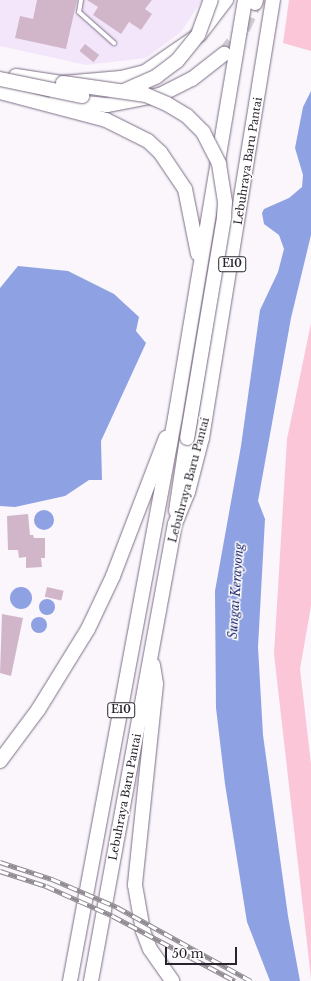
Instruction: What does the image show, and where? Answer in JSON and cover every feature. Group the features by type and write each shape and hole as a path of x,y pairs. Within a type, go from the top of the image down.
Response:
{"highway":[{"path":"0,79 85,96 109,96 136,87 168,68 186,51 204,22 211,0"},
{"path":"63,83 121,78 145,72 183,49 200,34 226,0"},
{"name":"Lebuhraya Baru Pantai","path":"91,981 176,524 188,492 202,438 273,0"},
{"name":"E10","path":"70,981 175,418 200,266 252,1"},
{"path":"40,101 107,105 140,101 180,86 224,54"},
{"path":"0,74 146,95 167,104 187,116 203,132 219,164 225,202 224,218 176,497 176,524"},
{"path":"0,92 40,101 122,126 160,152 178,176 190,202 200,266"},
{"path":"0,761 38,710 88,629 113,576 158,455 175,418"},
{"path":"152,652 156,684 139,827 135,886 143,931 154,955 172,981"}],"lane":[{"path":"80,0 78,12 114,43"}],"shaded area":[{"path":"0,0 202,0 181,32 146,58 86,65 0,46"},
{"path":"289,0 311,0 311,51 283,43"},
{"path":"311,323 311,606 300,669 311,764 311,978 274,654 287,439"}],"water":[{"name":"Sungai Kerayong","path":"311,91 311,235 291,318 258,501 265,519 258,647 263,735 288,916 300,981 270,981 247,922 225,784 216,708 215,591 241,446 260,310 278,272 284,249 279,235 264,224 262,213 264,209 289,198 302,187 303,175 295,148 303,107"},
{"path":"18,266 68,271 114,294 139,317 136,331 146,343 101,441 102,480 89,480 65,496 15,507 0,506 0,288"},
{"path":"40,510 48,510 54,516 54,524 48,530 40,530 34,524 34,516"},
{"path":"17,587 25,587 32,594 32,602 25,609 17,609 10,602 10,594"},
{"path":"47,599 54,604 55,607 50,614 47,615 40,610 39,607 44,600"},
{"path":"39,617 46,622 47,625 42,632 39,633 32,628 31,625 36,618"}],"building":[{"path":"37,0 77,0 66,49 15,38 20,16 33,19"},
{"path":"87,0 152,0 145,9 152,14 141,30 129,22 121,34 93,15 98,7"},
{"path":"85,44 99,55 94,62 79,51"},
{"path":"28,514 30,535 33,535 34,538 45,538 45,558 41,558 42,567 26,568 26,557 19,558 18,550 8,550 7,516"},
{"path":"47,587 64,591 61,601 45,597"},
{"path":"2,614 23,618 11,676 0,673"}],"tunnel":[{"path":"224,54 243,29 255,3"}],"railway":[{"path":"0,862 52,879 117,907 251,981"},
{"path":"0,871 46,886 113,916 235,981"}]}
